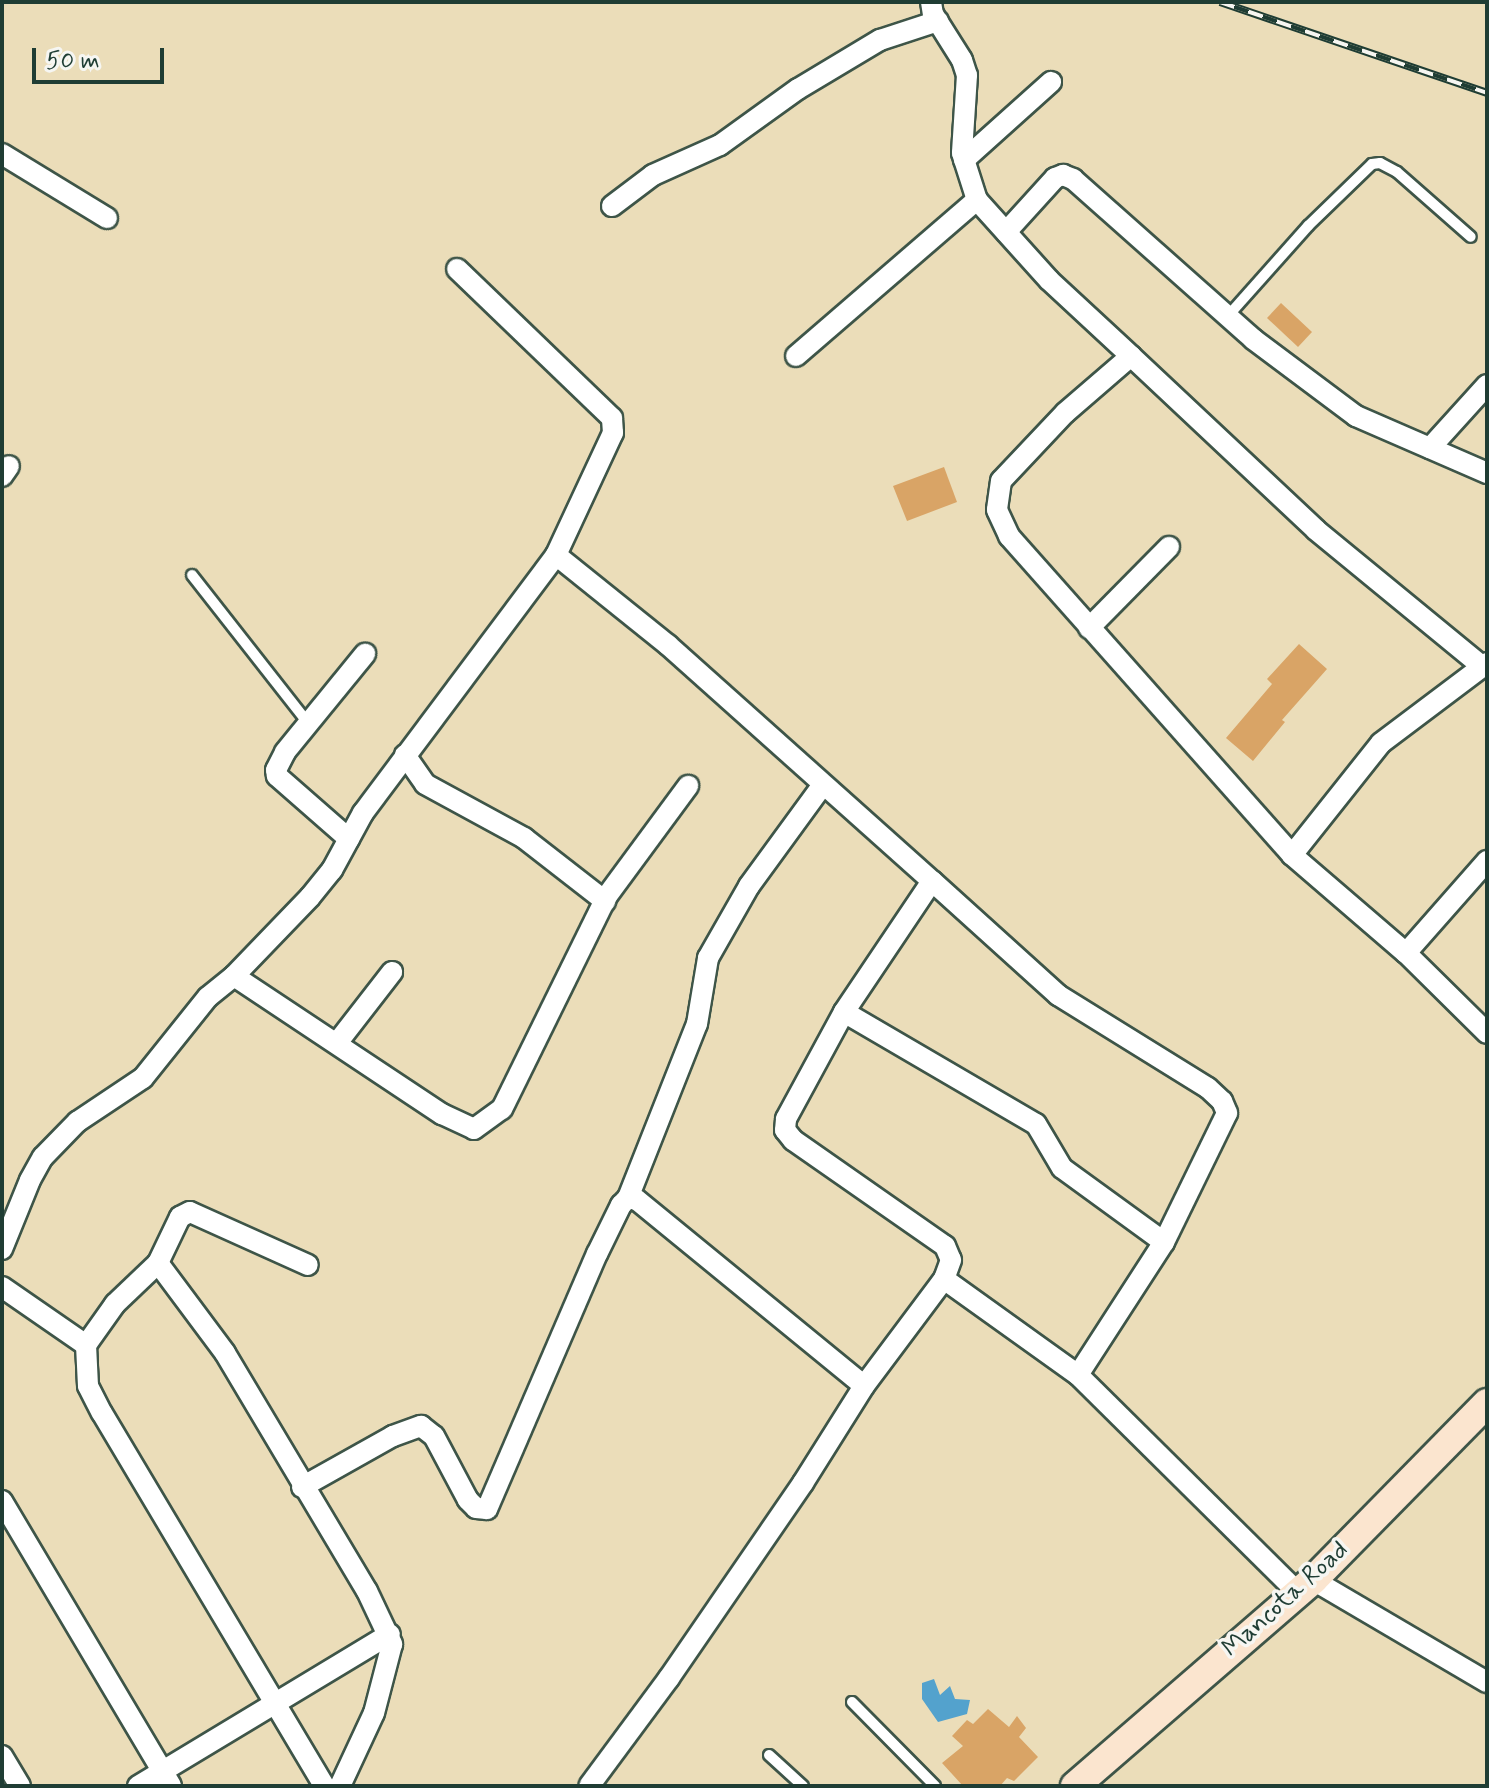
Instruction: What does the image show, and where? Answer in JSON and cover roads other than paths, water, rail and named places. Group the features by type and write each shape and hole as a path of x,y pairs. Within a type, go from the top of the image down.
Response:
{"main road":[{"name":"Mancota Road","path":"1075,1786 1306,1586 1487,1403"}],"street":[{"path":"612,206 653,175 720,145 798,89 935,11 967,75 961,124 964,160 977,200 1049,280 1316,530 1485,665 1381,743 1292,855"},
{"path":"964,160 1051,82"},
{"path":"2,154 107,218"},
{"path":"1006,232 1055,178 1063,175 1073,179 1227,317 1356,416 1487,473"},
{"path":"796,356 977,200"},
{"path":"2,1249 30,1180 51,1148 77,1122 143,1078 208,997 234,976 332,870 405,755 556,555 613,433 612,418 457,269"},
{"path":"1131,356 1018,460 1001,481 996,495 997,510 1009,536 1292,855 1406,953 1487,1033"},
{"path":"1430,448 1487,385"},
{"path":"1089,628 1169,547"},
{"path":"556,555 668,645 1058,995 1208,1088 1222,1101 1227,1113 1224,1125 1164,1242 1078,1375"},
{"path":"349,839 277,776 279,760 365,654"},
{"path":"405,755 425,784 524,838 605,901"},
{"path":"234,976 442,1114 474,1129 488,1122 502,1109 605,901 688,786"},
{"path":"302,1487 393,1436 421,1426 434,1436 468,1500 476,1508 487,1509 597,1254 621,1205 628,1198 697,1024 708,958 749,886 822,786"},
{"path":"1406,953 1487,861"},
{"path":"589,1786 749,1561 864,1386 944,1279 951,1260 945,1246 793,1140 785,1130 786,1119 844,1012 932,881"},
{"path":"337,1043 392,972"},
{"path":"844,1012 1024,1115 1044,1132 1062,1168 1164,1242"},
{"path":"628,1198 637,1200 864,1386"},
{"path":"308,1265 190,1212 180,1217 158,1263 123,1295 86,1345 88,1386 102,1413 324,1786"},
{"path":"158,1263 225,1353 390,1634 390,1660 374,1713 340,1786"},
{"path":"944,1279 1078,1375 1306,1586 1487,1682"},
{"path":"2,1287 86,1345"},
{"path":"2,1501 167,1779"},
{"path":"138,1786 167,1779 273,1704 390,1634"},
{"path":"2,1756 20,1786"}],"lane":[{"path":"1227,317 1308,226 1372,164 1380,163 1397,172 1471,237"},
{"path":"192,575 308,723"},
{"path":"852,1702 935,1786"},
{"path":"769,1755 803,1786"}],"water":[{"path":"934,1679 940,1695 950,1686 955,1699 970,1700 967,1714 938,1722 922,1699 922,1683"}],"railway":[{"path":"1220,2 1487,93"}]}
